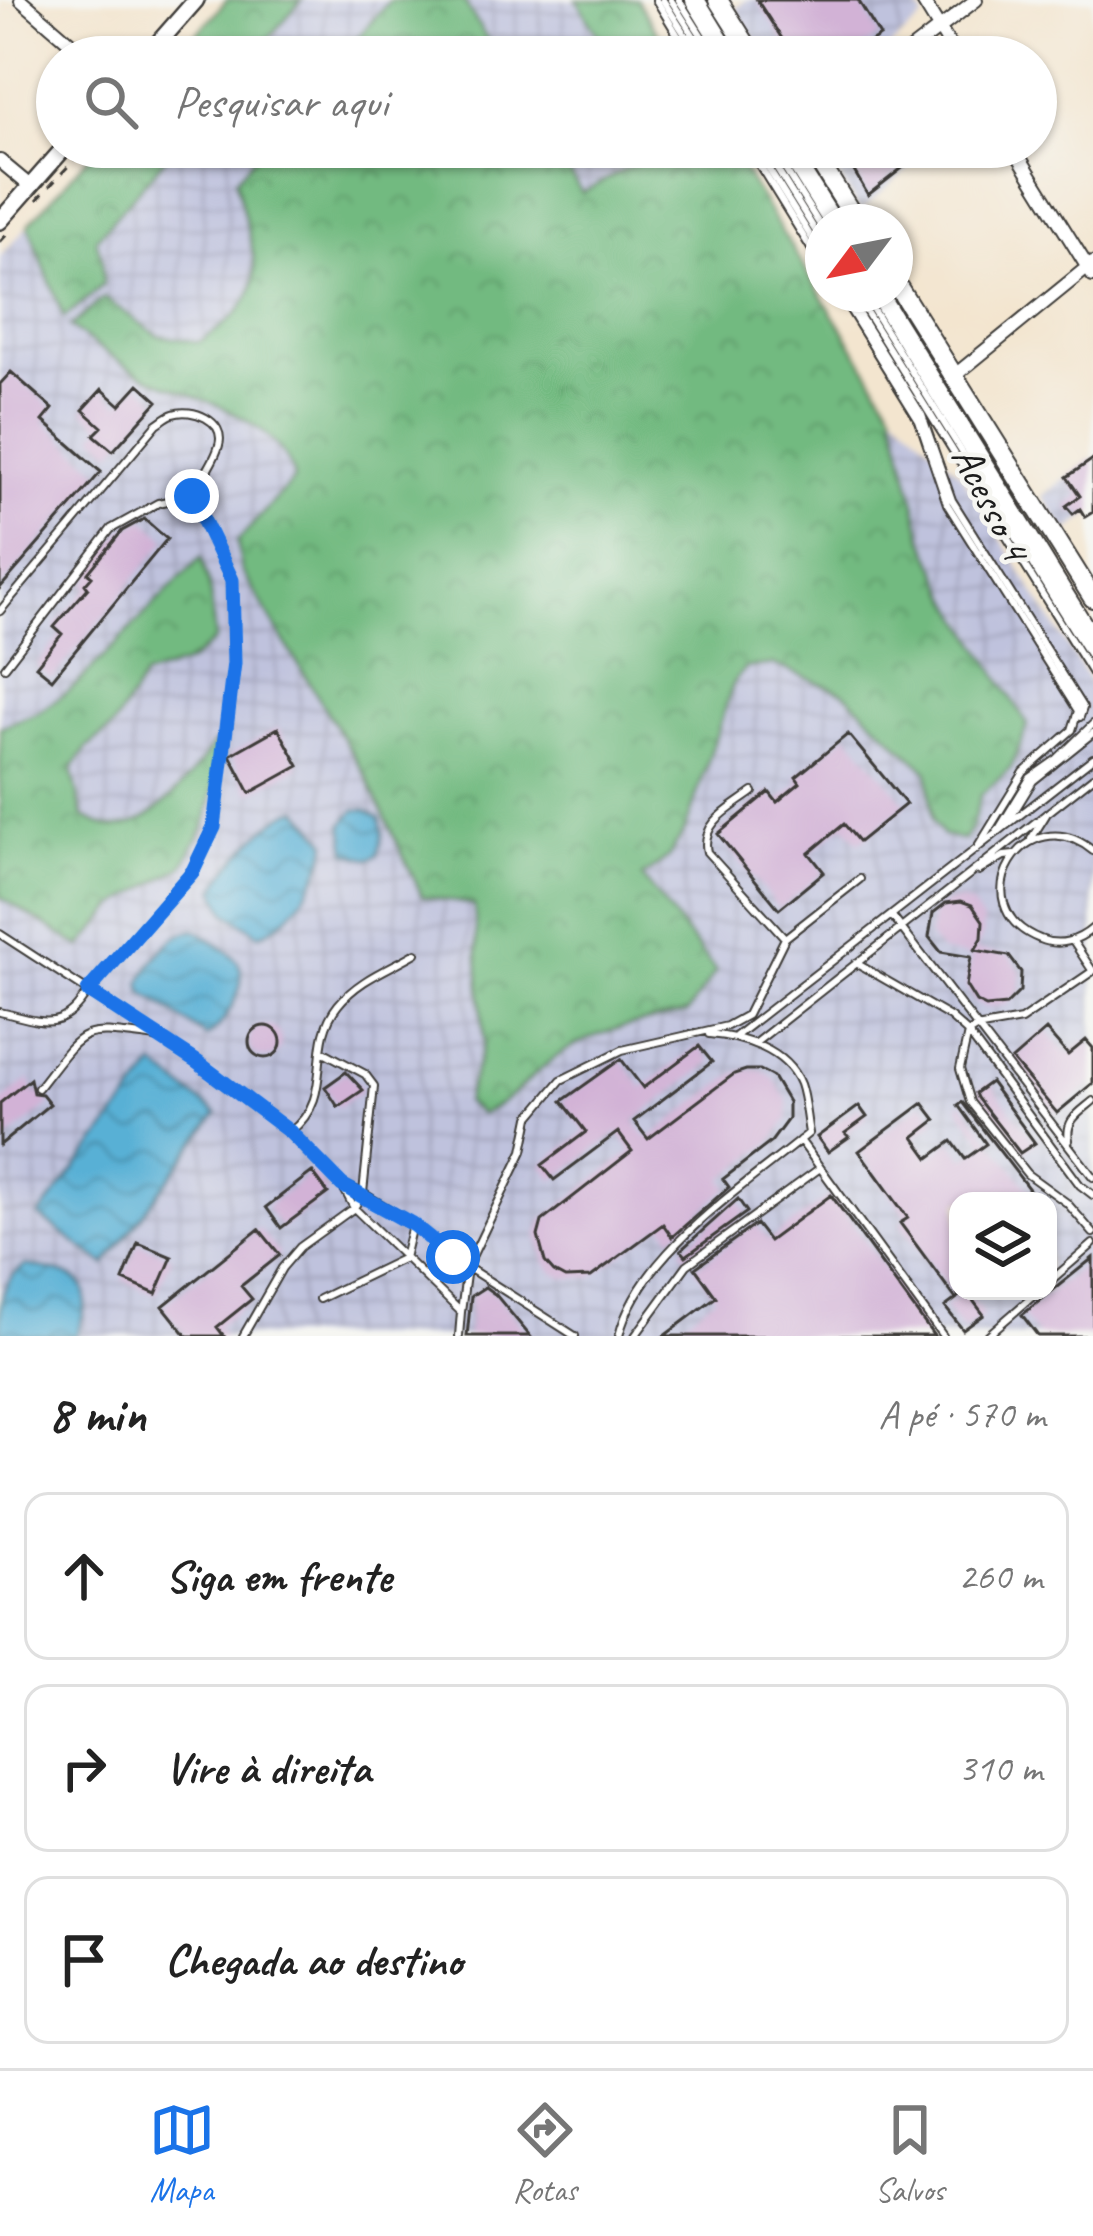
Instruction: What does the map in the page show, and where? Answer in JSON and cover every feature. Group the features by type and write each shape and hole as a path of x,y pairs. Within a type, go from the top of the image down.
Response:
{"main road":[{"path":"695,0 717,36"},
{"path":"718,0 741,36"},
{"path":"799,168 822,204"},
{"path":"823,168 846,204"},
{"path":"913,311 1093,598"},
{"path":"889,312 1093,641"},
{"path":"1037,549 1055,538"}],"street":[{"path":"21,0 63,36"},
{"path":"164,36 196,0"},
{"path":"922,0 944,36"},
{"path":"929,36 976,0"},
{"path":"0,161 29,186"},
{"path":"7,223 46,168"},
{"path":"954,376 1091,269 1026,168"}],"lane":[{"path":"667,0 690,36"},
{"path":"667,0 690,36"},
{"path":"770,168 805,234"},
{"path":"771,168 805,225"},
{"path":"773,168 805,216"},
{"path":"775,168 805,207"},
{"name":"Acesso 4","path":"861,312 919,421 947,504 1078,711 1072,730 1024,772 976,850"},
{"path":"862,312 1093,675"},
{"path":"862,312 922,415 952,500 1083,708 1075,730 1026,774 985,843"},
{"path":"863,312 1093,661"},
{"path":"0,611 157,424 190,412 211,420 220,434 219,446 192,496 146,508 111,529 5,667"},
{"path":"0,1012 46,1022 66,1020 193,871 214,827 234,663 232,580 192,496"},
{"path":"995,835 1030,778 1093,724"},
{"path":"1005,827 1033,782 1093,733"},
{"path":"736,1036 1093,758"},
{"path":"754,1044 1093,777"},
{"path":"753,793 710,825 704,840 707,852 785,938"},
{"path":"1046,814 1029,842 1015,854 1003,880 1010,917 1022,931 1046,943 1072,940 1093,928"},
{"path":"1029,842 1065,836 1093,851"},
{"path":"965,878 1015,854"},
{"path":"459,1336 467,1267 523,1151 530,1117 561,1080 622,1050 727,1026 747,1015 785,938 860,879"},
{"path":"892,916 1093,1177"},
{"path":"0,934 161,1039 290,1132 342,1185 354,1208 461,1312"},
{"path":"1072,940 1092,970 1022,1020 976,1028 968,1034 960,1069 970,1102 1027,1174 1066,1203 1093,1233"},
{"path":"290,1132 311,1113 320,1078 322,1032 348,994 360,982 416,953"},
{"path":"856,963 950,1017 968,1034 1080,1185 1093,1195"},
{"path":"38,1088 78,1036 101,1031 161,1039"},
{"path":"619,1336 625,1310 671,1248 809,1133 800,1082 782,1058 736,1036 699,1033"},
{"path":"242,1336 300,1246 354,1208 363,1193 374,1086 365,1074 321,1051"},
{"path":"1069,1143 1066,1129 1071,1120 1093,1101"},
{"path":"800,1140 944,1336"},
{"path":"635,1336 687,1265 820,1168"},
{"path":"342,1185 412,1224 467,1267 575,1336"},
{"path":"404,1258 412,1224"},
{"path":"1057,1275 1093,1244"},
{"path":"319,1299 404,1258"},
{"path":"987,1336 1029,1300"}],"path":[{"path":"28,210 67,168"},
{"path":"0,242 7,223"}],"shaded area":[{"path":"227,0 637,0 659,36 195,36"},
{"path":"747,0 913,0 924,18 903,36 753,36 735,8"},
{"path":"78,168 742,168 805,269 805,312 832,312 893,410 960,473 1093,687 1093,1336 0,1336 0,257"},
{"path":"834,168 910,168 868,204 856,204"},
{"path":"1093,457 1093,512 1066,532 1043,496"}],"green space":[{"path":"227,0 302,0 270,36 195,36"},
{"path":"390,0 463,0 485,36 359,36"},
{"path":"577,0 637,0 659,36 599,36"},
{"path":"78,168 157,168 96,239 103,285 64,318 28,225"},
{"path":"245,168 566,168 582,193 628,168 742,168 805,269 805,312 832,312 893,410 923,537 952,601 1028,725 1011,768 981,795 964,840 943,836 933,821 928,772 845,693 773,664 746,668 734,681 686,828 668,858 642,877 716,971 687,1013 623,1027 576,1045 503,1102 480,1114 465,1102 484,1043 474,905 422,896 367,778 242,571 237,542 294,479 286,458 255,426 138,372 70,327 104,298 157,335 199,342 243,306 252,289 253,252 236,179"},
{"path":"201,557 215,640 188,663 144,677 113,727 87,748 72,769 83,817 108,827 126,826 170,798 214,743 221,753 206,823 183,866 116,906 81,947 0,897 0,727 39,712 75,686"}],"water":[{"path":"299,809 327,841 325,853 313,882 293,910 259,934 226,912 215,889 264,830"},
{"path":"365,809 380,818 383,835 378,855 370,859 347,852 343,824 355,810"},
{"path":"195,929 236,959 242,978 229,1010 207,1037 143,992 141,982 170,942"},
{"path":"155,1066 217,1114 105,1265 39,1216"},
{"path":"27,1265 80,1283 85,1302 76,1336 0,1336 3,1293 11,1277"}],"building":[{"path":"757,0 858,0 880,36 780,36"},
{"path":"852,168 902,168 868,195"},
{"path":"11,372 53,409 43,421 101,472 0,588 0,384"},
{"path":"139,384 158,401 113,451 94,435 102,427 83,410 102,389 120,405"},
{"path":"1093,459 1093,512 1085,517 1080,509 1073,514 1066,506 1080,496 1067,477"},
{"path":"144,519 167,539 52,679 36,666 62,634 54,627 88,588 85,584 92,576 88,573 122,531"},
{"path":"278,728 299,766 250,793 230,755"},
{"path":"848,734 906,804 859,842 844,824 809,853 824,872 779,909 718,834 769,792 777,802 800,783 796,777"},
{"path":"946,903 972,905 983,921 975,950 1009,956 1021,972 1020,991 1006,1005 986,1007 976,1002 966,986 971,957 941,952 929,937 933,913"},
{"path":"265,1026 276,1031 281,1042 276,1053 265,1058 254,1053 249,1042 254,1031"},
{"path":"1046,1030 1068,1055 1086,1040 1093,1048 1093,1083 1057,1113 1012,1060"},
{"path":"699,1046 712,1062 634,1121 648,1139 734,1074 746,1070 773,1077 788,1102 788,1119 771,1142 723,1179 729,1187 672,1237 663,1224 591,1277 565,1278 554,1272 545,1262 538,1236 542,1221 632,1151 618,1132 554,1180 542,1165 586,1132 562,1101 621,1059 643,1088"},
{"path":"346,1072 363,1090 338,1107 325,1087"},
{"path":"30,1079 33,1093 42,1094 50,1104 0,1145 0,1103"},
{"path":"990,1082 1035,1143 1020,1153 977,1098 975,1093"},
{"path":"962,1102 1031,1192 949,1192 949,1290 900,1223 908,1218 859,1151 923,1103 936,1120 914,1137 929,1158 952,1141 965,1159 986,1144 958,1105"},
{"path":"859,1106 867,1117 828,1152 817,1137"},
{"path":"312,1172 328,1193 281,1228 266,1207"},
{"path":"831,1195 934,1336 664,1336 716,1297 695,1268 756,1224 769,1241"},
{"path":"738,1199 747,1212 686,1256 681,1250"},
{"path":"259,1229 280,1255 241,1286 252,1299 217,1327 224,1336 187,1336 163,1306"},
{"path":"138,1243 172,1257 156,1294 123,1280"},
{"path":"1093,1258 1093,1336 1038,1336 1022,1315 1041,1300 1057,1300 1057,1287"},
{"path":"485,1287 530,1336 467,1336 471,1296"},
{"path":"955,1300 973,1300 984,1315 963,1330 945,1307"}],"route":[{"path":"192,496 232,580 234,663 214,827 193,871 88,991 197,1062 290,1132 342,1185 412,1224 453,1257"}]}
